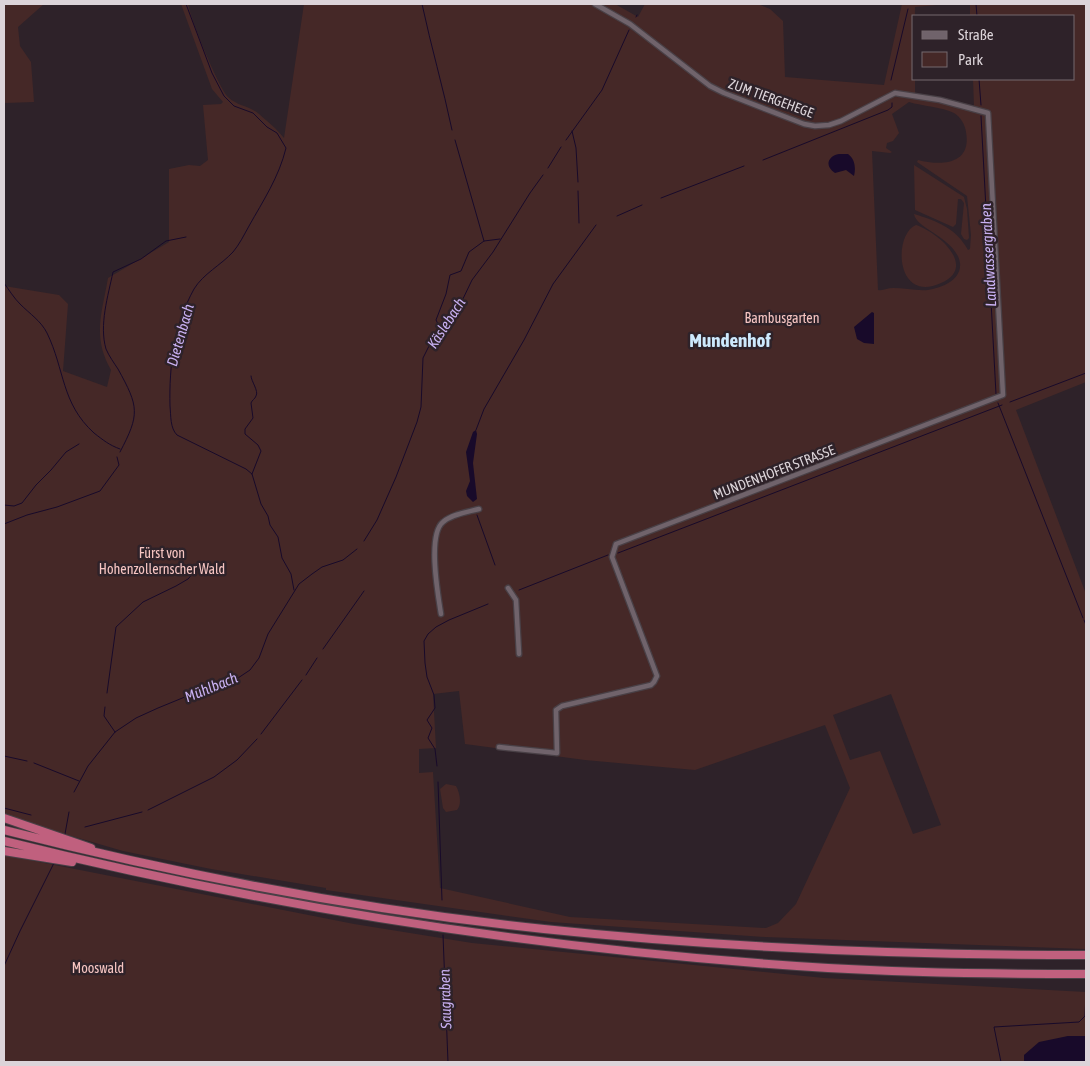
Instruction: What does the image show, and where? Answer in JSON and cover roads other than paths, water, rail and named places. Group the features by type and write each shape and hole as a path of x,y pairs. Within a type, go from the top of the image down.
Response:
{"highway":[{"path":"4,818 74,841 116,858"},
{"path":"4,830 116,858 334,900 550,930 672,941 829,951 1086,955"},
{"path":"4,841 99,864 333,910 543,941 768,964 996,974 1086,974"},
{"path":"4,851 43,858 99,864"}],"street":[{"name":"ZUM TIERGEHEGE","path":"595,4 635,28 710,86 804,124 822,125 841,121 895,93 940,100 988,113"},
{"name":"MUNDENHOFER STRASSE","path":"499,746 557,752 556,710 562,706 650,685 654,682 657,676 612,557 616,544 1003,395 988,113"},
{"path":"441,614 435,573 435,541 438,528 446,520 479,508"},
{"path":"508,588 516,600 519,654"}],"waterway":[{"name":"Dietenbach","path":"186,4 212,73 224,96 234,106 253,113 267,127 277,133 286,148 275,179 239,243 233,252 198,284 187,303 174,346 170,391 171,422 177,435 246,469 252,474 261,504 268,516 270,525 278,537 282,558 291,574 294,590"},
{"path":"422,4 452,130"},
{"name":"Landwassergraben","path":"976,4 977,15"},
{"path":"891,80 908,9"},
{"name":"Käslebach","path":"566,140 602,90 629,30"},
{"name":"Landwassergraben","path":"979,80 981,105"},
{"path":"763,160 888,110 892,107 892,103"},
{"name":"Landwassergraben","path":"981,116 996,394"},
{"path":"572,131 576,148 578,182"},
{"path":"455,140 484,241"},
{"name":"Käslebach","path":"548,168 561,147"},
{"path":"661,198 744,166"},
{"name":"Käslebach","path":"364,541 377,520 417,422 421,407 423,358 434,336 460,305 472,280 493,252 543,175"},
{"path":"578,191 579,223"},
{"path":"617,216 642,205"},
{"path":"476,430 484,409 524,340 553,284 596,225"},
{"path":"120,452 131,428 134,410 130,393 107,352 104,340 105,310 113,272 141,259 166,241 186,237"},
{"name":"Mühlbach","path":"440,328 436,320 446,294 450,275 461,271 469,252 484,241 500,239"},
{"path":"4,283 18,302 45,329 53,347 69,398 83,422 100,438 120,449"},
{"path":"1010,402 1086,373"},
{"path":"251,376 257,394 251,403 253,418 245,429 245,434 258,445 261,451 252,474"},
{"name":"Landwassergraben","path":"998,403 1083,618"},
{"path":"618,553 1002,405"},
{"path":"4,505 14,506 22,503 66,452 79,444"},
{"path":"4,524 100,491 119,465 117,457"},
{"path":"477,515 495,565"},
{"name":"Mühlbach","path":"74,792 88,766 115,732 136,718 197,692 238,678 250,670 259,658 268,634 299,584 322,567 343,560 357,549"},
{"path":"519,590 608,555"},
{"path":"107,693 116,627 143,602 188,579 196,570"},
{"path":"323,649 364,591"},
{"path":"437,766 435,749 428,738 432,728 427,720 435,708 434,695 427,677 424,641 428,634 436,627 488,604"},
{"name":"Landwassergraben","path":"1084,620 1086,625"},
{"path":"306,675 317,658"},
{"path":"261,734 302,680"},
{"path":"105,707 104,716 115,732"},
{"path":"148,810 214,777 237,760 257,739"},
{"path":"4,756 27,761"},
{"path":"34,763 79,781"},
{"name":"Saugraben","path":"438,782 442,900"},
{"path":"4,808 31,815"},
{"name":"Mühlbach","path":"65,834 69,812"},
{"path":"85,827 142,812"},
{"name":"Mühlbach","path":"4,966 54,863"},
{"name":"Saugraben","path":"443,935 448,1062"},
{"path":"1001,1062 994,1027 1079,1022 1085,1016 1086,994"}],"district":[{"name":"Mundenhof","path":"730,340"}],"park label":[{"name":"Bambusgarten","path":"782,318"},
{"name":"Fürst von Hohenzollernscher Wald","path":"162,562"},
{"name":"Mooswald","path":"98,968"}]}
